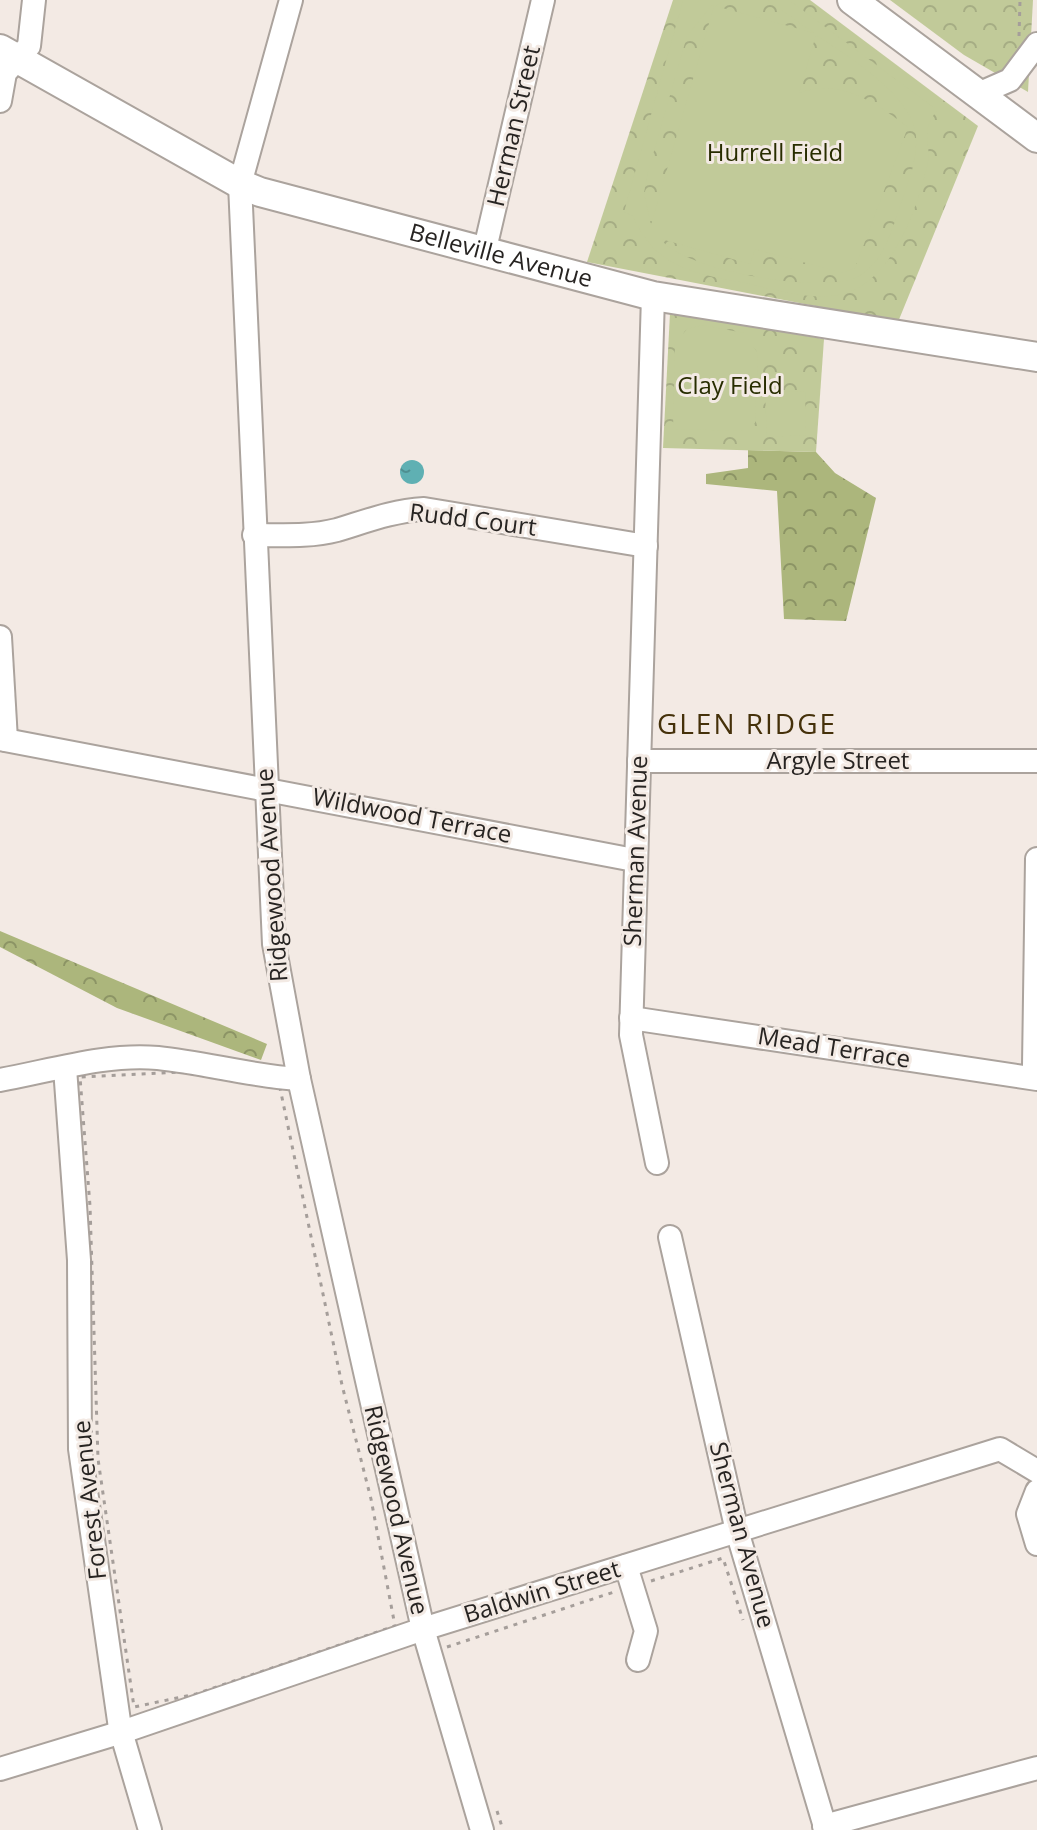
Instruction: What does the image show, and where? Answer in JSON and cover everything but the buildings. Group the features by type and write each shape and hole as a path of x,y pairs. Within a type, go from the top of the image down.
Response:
{"main road":[{"path":"852,0 1037,138"},
{"name":"Belleville Avenue","path":"9,54 240,184 484,253 653,296 1037,357"}],"street":[{"path":"0,101 9,54 29,46 34,0"},
{"name":"Ridgewood Avenue","path":"291,0 242,164 240,184 274,944 297,1071 423,1629 482,1830"},
{"name":"Herman Street","path":"484,253 543,0"},
{"path":"978,94 1010,80 1037,44"},
{"name":"Sherman Avenue","path":"653,296 631,1018 632,1045 657,1163"},
{"name":"Rudd Court","path":"254,535 303,536 335,530 394,511 424,509 646,546"},
{"path":"0,637 3,739"},
{"name":"Wildwood Terrace","path":"3,739 634,860"},
{"name":"Argyle Street","path":"639,761 1037,761"},
{"path":"1037,859 1034,1066 1037,1077"},
{"name":"Mead Terrace","path":"631,1018 1037,1077"},
{"path":"0,1080 118,1059 156,1058 267,1077 297,1071"},
{"name":"Forest Avenue","path":"65,1068 79,1276 80,1449 122,1732 150,1830"},
{"name":"Sherman Avenue","path":"670,1237 737,1531 825,1828"},
{"name":"Baldwin Street","path":"0,1769 122,1732 423,1629 629,1576 737,1531 1000,1449 1037,1471"},
{"path":"1037,1491 1028,1514 1037,1544"},
{"path":"629,1576 646,1631 638,1660"},
{"path":"825,1828 1037,1768"}],"path":[{"path":"180,1072 280,1088 342,1385 371,1499 395,1626 196,1694 134,1707 98,1459 90,1206 80,1077 180,1072"},
{"path":"446,1645 629,1576 723,1558 748,1634"}],"green space":[{"name":"Hurrell Field","path":"673,0 810,0 978,126 898,322 587,262"},
{"name":"Hurrell Field","path":"683,0 696,0 695,4 701,0 726,0 715,6 814,33 767,0 789,0 937,110 928,126 927,167 906,228 883,266 868,281 851,291 831,296 807,296 701,274 661,255 641,232 633,216 624,212","holes":["714,6 651,225 644,193 648,172 687,36","816,35 876,78 904,106 912,121 916,136 913,165 884,249 872,265 857,277 840,282 815,283 723,269 695,261 674,250 661,239 750,264 755,249 843,273 855,268 908,127 857,95 829,88 799,93"]},
{"path":"890,0 1033,0 1028,92 964,55"},
{"name":"Clay Field","path":"670,313 824,339 816,452 663,448"},
{"path":"703,325 744,333 758,353 755,423 745,431 673,429 675,343 687,329"},
{"path":"805,391 806,435 767,437 765,392"},
{"path":"748,450 816,452 835,473 876,498 846,621 784,619 777,491 706,484 706,474 748,468"},
{"path":"0,931 267,1044 261,1060 117,1008 0,947"}],"water":[{"path":"412,460 423,467 424,472 417,483 412,484 401,477 400,472 407,461"}],"district":[{"name":"GLEN RIDGE","path":"747,724"}]}
